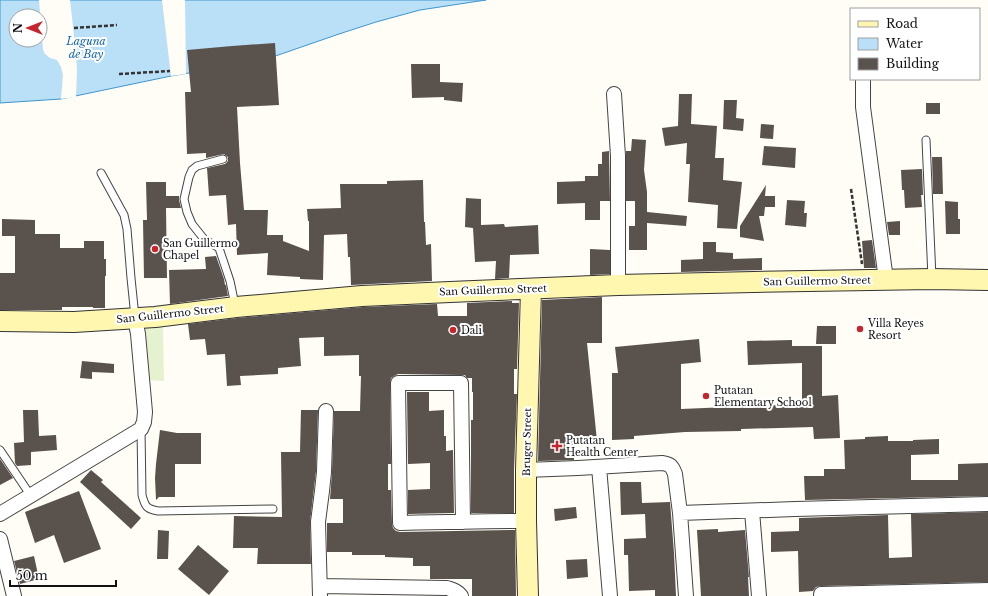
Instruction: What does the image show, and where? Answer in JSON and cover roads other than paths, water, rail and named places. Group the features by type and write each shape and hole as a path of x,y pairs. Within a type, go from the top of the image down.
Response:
{"main road":[{"name":"San Guillermo Street","path":"0,321 74,322 135,318 236,307 362,296 531,288 932,279 988,280"},
{"name":"Bruger Street","path":"528,596 526,470 531,288"}],"street":[{"path":"864,80 863,107 886,280"},
{"path":"614,94 618,156 618,285"},
{"path":"0,514 141,429 144,422 145,412 138,334 135,318"},
{"path":"463,522 461,383 398,383 400,523 463,522 526,521"},
{"path":"326,411 324,472 318,522 320,591 388,592 447,588 454,590 460,596"},
{"path":"526,470 662,463 670,465 675,474 680,513 686,596"},
{"path":"599,467 610,596"},
{"path":"680,513 988,504"},
{"path":"752,511 759,596"},
{"path":"0,538 14,596"},
{"path":"821,594 836,595 988,590"}],"lane":[{"path":"926,140 932,279"},
{"path":"223,159 197,166 192,170 184,199 192,224 204,239 219,248 230,281 236,307"},
{"path":"101,173 124,215 127,229 135,318"},
{"path":"141,429 142,495 145,504 150,510 273,509"},
{"path":"0,450 31,496"}],"water":[{"name":"Laguna de Bay","path":"0,0 486,0 420,10 376,22 261,61 171,76 61,99 0,103"}],"place":[{"name":"San Guillermo Chapel","path":"155,249"},
{"name":"Villa Reyes Resort","path":"860,329"},
{"name":"Dali","path":"453,330"},
{"name":"Putatan Elementary School","path":"706,396"},
{"name":"Putatan Health Center","path":"557,446"}]}
